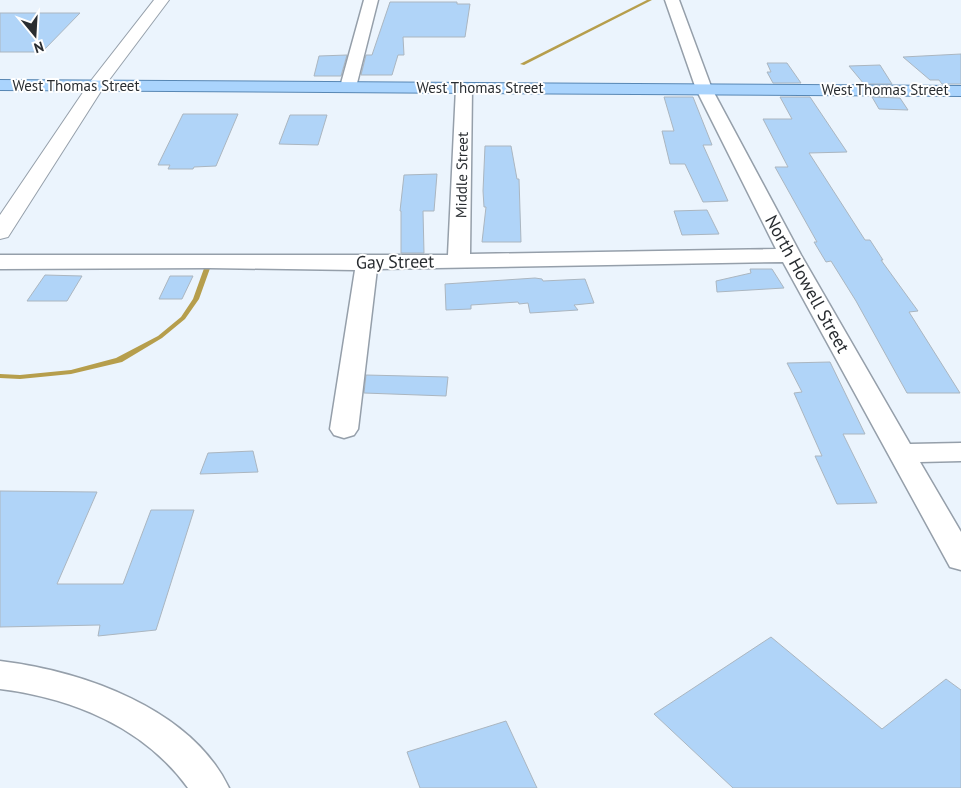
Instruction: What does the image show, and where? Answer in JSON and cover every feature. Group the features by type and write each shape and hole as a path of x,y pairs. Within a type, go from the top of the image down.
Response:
{"main road":[{"path":"0,232 96,86 162,0"},
{"name":"West Thomas Street","path":"0,85 961,91"}],"street":[{"path":"348,87 371,0"},
{"name":"North Howell Street","path":"672,0 704,89 790,255 900,453 961,558"},
{"name":"Middle Street","path":"460,261 464,88"},
{"name":"Gay Street","path":"0,262 209,261 367,263 790,255"},
{"path":"344,429 367,263"},
{"path":"900,453 961,452"},
{"path":"0,675 26,677 79,693 124,711 156,732 200,771 210,788"}],"building":[{"path":"390,2 457,2 457,4 470,4 465,37 403,37 404,55 398,55 392,75 361,75 366,55 372,55"},
{"path":"0,13 80,13 42,52 0,52"},
{"path":"961,54 961,84 942,84 939,80 930,80 903,57"},
{"path":"347,55 341,76 314,76 319,56"},
{"path":"767,63 787,63 801,83 773,83 767,72 771,72"},
{"path":"880,65 892,84 864,84 849,66"},
{"path":"664,97 693,97 712,145 703,145 728,201 703,202 685,164 670,164 662,131 674,131"},
{"path":"780,97 810,97 847,152 809,153 865,240 870,240 883,260 881,260 918,311 909,312 960,393 907,393 856,301 831,261 826,262 814,242 817,242 775,167 788,167 763,119 792,119"},
{"path":"872,97 900,98 908,110 879,109"},
{"path":"183,114 238,114 216,166 194,167 193,169 168,169 170,165 158,165"},
{"path":"290,115 327,115 318,145 279,144"},
{"path":"485,146 511,146 517,179 519,179 521,242 482,242 486,207 484,207 483,191"},
{"path":"437,174 434,211 423,211 424,253 401,253 400,211 404,175"},
{"path":"707,210 719,234 682,235 674,211"},
{"path":"750,269 772,269 784,288 717,292 716,281 751,273"},
{"path":"45,275 82,276 67,301 27,301"},
{"path":"170,276 193,276 182,299 159,299"},
{"path":"542,279 543,281 585,279 594,303 574,305 578,310 530,313 528,303 519,304 518,302 471,305 471,309 446,310 445,284"},
{"path":"830,362 865,434 843,434 877,503 837,504 815,456 822,456 794,393 802,392 787,363"},
{"path":"366,375 448,377 446,396 364,393"},
{"path":"253,451 258,472 200,474 208,453"},
{"path":"0,491 97,492 57,584 123,584 151,510 194,510 156,630 98,636 100,625 0,627"},
{"path":"771,637 882,729 946,679 961,690 961,788 733,788 654,714"},
{"path":"506,721 537,788 420,788 407,752"}],"waterway":[{"path":"522,64 650,0"},
{"path":"0,376 20,377 71,372 119,360 160,337 183,318 196,299 210,260"}]}
